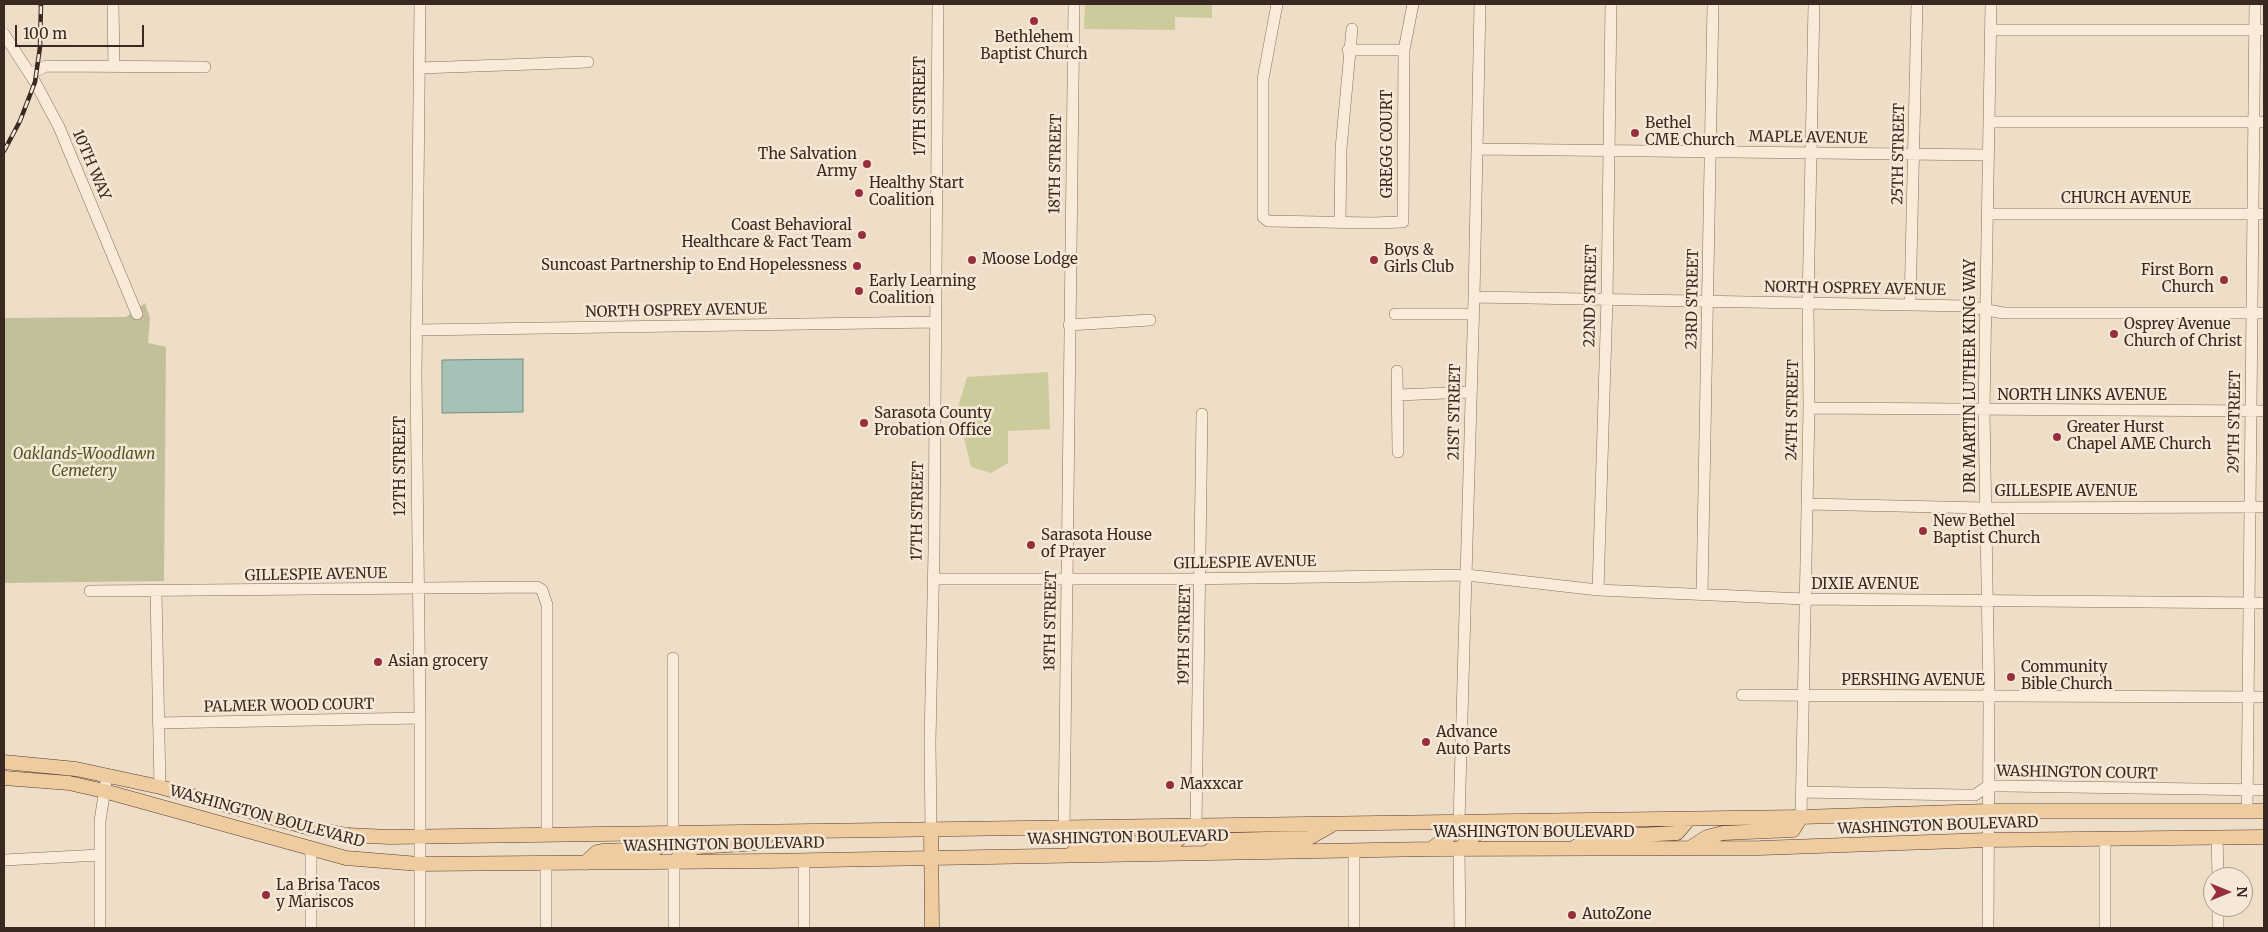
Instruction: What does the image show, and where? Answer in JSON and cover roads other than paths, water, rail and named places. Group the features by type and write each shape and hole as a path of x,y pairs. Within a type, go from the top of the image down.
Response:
{"main road":[{"name":"WASHINGTON BOULEVARD","path":"4,762 48,765 107,775 310,828 356,835 419,837 1689,819 1988,811 2264,811"},
{"name":"WASHINGTON BOULEVARD","path":"4,778 69,783 311,849 372,862 419,864 674,862 1431,849 1760,848 1987,840 2264,837"},
{"path":"1689,848 1707,837 1723,833 1793,830 1801,817"},
{"path":"1572,848 1598,837 1677,833 1689,819"},
{"path":"1431,849 1449,836 1459,822"},
{"path":"1459,849 1475,835 1500,822"},
{"path":"1205,853 1227,840 1309,838 1335,824"},
{"path":"1070,856 1079,848 1096,843 1175,842 1196,826"},
{"name":"17TH STREET","path":"931,830 932,928"},
{"path":"674,862 683,853 696,847 738,846 760,843 765,840 768,833"},
{"path":"585,863 597,852 602,851 656,849 673,834"}],"street":[{"path":"114,4 114,67"},
{"name":"12TH STREET","path":"420,4 417,330 420,928"},
{"name":"17TH STREET","path":"931,830 930,742 938,4"},
{"name":"18TH STREET","path":"1064,828 1074,4"},
{"path":"1277,4 1262,79 1261,214 1264,219 1340,223 1341,150 1348,50 1352,29"},
{"name":"GREGG COURT","path":"1340,223 1403,222 1404,50 1413,4"},
{"name":"21ST STREET","path":"1459,822 1467,575 1470,392 1474,314 1480,4"},
{"name":"22ND STREET","path":"1598,590 1606,300 1611,4"},
{"name":"23RD STREET","path":"1702,595 1713,4"},
{"name":"24TH STREET","path":"1801,817 1814,4"},
{"name":"25TH STREET","path":"1910,306 1917,4"},
{"name":"DR MARTIN LUTHER KING WAY","path":"1988,928 1989,697 1984,411 1991,4"},
{"name":"29TH STREET","path":"2247,811 2250,411 2252,313 2258,214 2259,122 2259,30 2255,4"},
{"path":"1990,30 2259,30"},
{"name":"10TH WAY","path":"5,39 30,74 59,127 137,314"},
{"path":"1348,50 1404,50"},
{"path":"420,68 588,62"},
{"path":"30,74 46,66 205,67"},
{"path":"1989,122 2259,122"},
{"name":"MAPLE AVENUE","path":"1477,149 1988,155"},
{"name":"CHURCH AVENUE","path":"1988,214 2258,214"},
{"name":"NORTH OSPREY AVENUE","path":"1474,297 1967,306 2003,313 2264,313"},
{"path":"1395,314 1474,314"},
{"path":"1069,325 1150,320"},
{"name":"NORTH OSPREY AVENUE","path":"417,330 936,322"},
{"path":"1397,371 1398,452"},
{"path":"1398,395 1470,392"},
{"name":"NORTH LINKS AVENUE","path":"1809,408 1984,411 2264,411"},
{"name":"19TH STREET","path":"1196,826 1202,414"},
{"name":"GILLESPIE AVENUE","path":"1807,504 1985,508 2264,507"},
{"name":"DIXIE AVENUE","path":"1467,575 1598,590 1805,600 2264,603"},
{"name":"GILLESPIE AVENUE","path":"933,579 1066,580 1467,575"},
{"name":"GILLESPIE AVENUE","path":"90,591 156,592 537,587 542,590 547,604 547,835"},
{"path":"156,592 160,788"},
{"path":"673,658 673,834"},
{"name":"PERSHING AVENUE","path":"1742,695 2264,697"},
{"name":"PALMER WOOD COURT","path":"158,723 420,718"},
{"path":"100,928 100,821 107,775"},
{"name":"WASHINGTON COURT","path":"1801,792 1975,795 1988,786 2264,790"},
{"path":"2217,837 2218,867"},
{"path":"2105,839 2105,928"},
{"path":"311,849 311,928"},
{"path":"1459,849 1460,928"},
{"path":"1354,851 1354,928"},
{"path":"4,860 100,855"},
{"path":"804,860 804,928"},
{"path":"674,862 674,928"},
{"path":"546,863 546,928"}],"railway":[{"path":"4,151 20,121 35,82 40,47 41,4"}],"place":[{"name":"Bethlehem Baptist Church","path":"1034,21"},
{"name":"Bethel CME Church","path":"1635,133"},
{"name":"The Salvation Army","path":"867,164"},
{"name":"Healthy Start Coalition","path":"859,193"},
{"name":"Coast Behavioral Healthcare & Fact Team","path":"862,235"},
{"name":"Moose Lodge","path":"972,260"},
{"name":"Boys & Girls Club","path":"1374,260"},
{"name":"Suncoast Partnership to End Hopelessness","path":"857,266"},
{"name":"First Born Church","path":"2224,280"},
{"name":"Early Learning Coalition","path":"859,291"},
{"name":"Osprey Avenue Church of Christ","path":"2114,334"},
{"name":"Sarasota County Probation Office","path":"864,423"},
{"name":"Greater Hurst Chapel AME Church","path":"2057,437"},
{"name":"New Bethel Baptist Church","path":"1923,531"},
{"name":"Sarasota House of Prayer","path":"1031,545"},
{"name":"Asian grocery","path":"378,662"},
{"name":"Community Bible Church","path":"2011,677"},
{"name":"Advance Auto Parts","path":"1426,742"},
{"name":"Maxxcar","path":"1170,785"},
{"name":"La Brisa Tacos y Mariscos","path":"266,895"},
{"name":"AutoZone","path":"1572,915"}],"park label":[{"name":"Oaklands-Woodlawn Cemetery","path":"84,464"}]}
